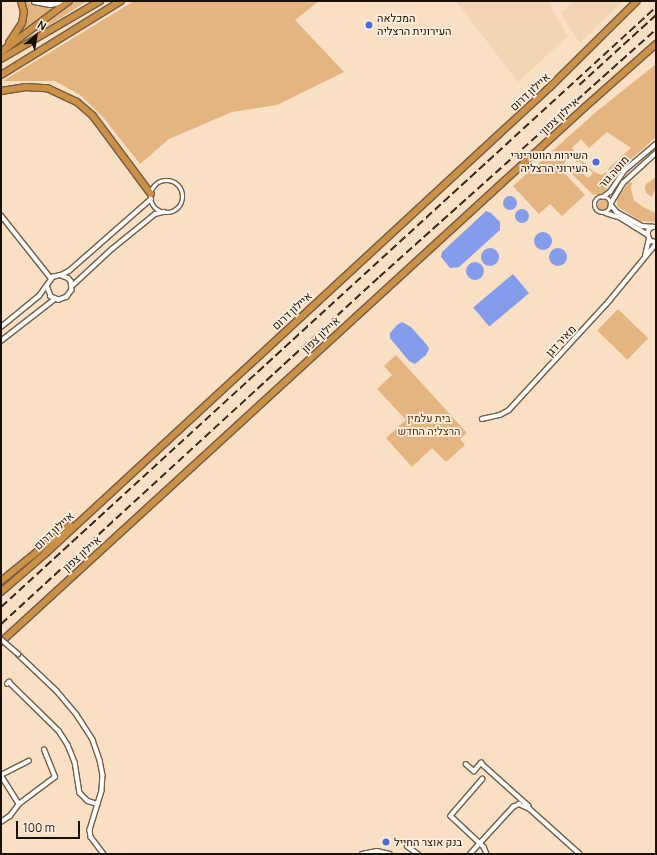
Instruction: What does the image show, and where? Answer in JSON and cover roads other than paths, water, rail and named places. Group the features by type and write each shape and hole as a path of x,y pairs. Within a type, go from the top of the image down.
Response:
{"highway":[{"path":"1,51 10,42 22,23 24,12 21,1"},
{"path":"1,51 69,1"},
{"path":"1,59 100,1"},
{"path":"1,75 121,1"},
{"name":"איילון דרום","path":"1,592 550,87 635,1"},
{"name":"איילון דרום","path":"594,43 640,1"},
{"name":"איילון צפון","path":"1,642 585,107 656,45"},
{"path":"1,91 25,87 47,88 77,102 92,116 151,196"},
{"path":"1,581 110,492"}],"street":[{"path":"34,1 50,4 64,1"},
{"name":"מוטה גור","path":"604,197 610,192 624,172 656,144"},
{"name":"מוטה גור","path":"611,204 623,183 656,153"},
{"path":"1,327 39,296 47,287 51,278 69,271 151,196 157,184 164,181 172,182 180,188 183,196 180,205 173,211 155,214 88,270 72,286 70,294 67,297 59,300 55,299 49,294 47,287"},
{"path":"151,196 155,206 164,212"},
{"path":"655,227 642,226 614,209 608,199 604,197 598,199 595,206 600,212 621,218 648,236 651,241 656,243"},
{"path":"605,213 610,210 611,204"},
{"path":"1,215 51,278"},
{"path":"648,236 650,229 655,227"},
{"name":"מאיר דגן","path":"643,261 648,248 648,236"},
{"name":"מאיר דגן","path":"482,419 500,415 509,410 570,345 643,261 656,243"},
{"path":"60,275 68,278 72,286"},
{"path":"1,341 55,299"},
{"path":"1,639 57,691 89,732 98,755 103,775 102,791 90,830 91,837 104,854"},
{"path":"7,684 9,682 59,731 68,745 75,762 80,793 88,801 98,804"},
{"path":"1,822 10,816 19,804 55,777 44,750"},
{"path":"19,804 1,775 29,761"},
{"path":"466,764 474,771 481,763 551,825 550,827"},
{"path":"483,779 451,816 486,849 487,854"},
{"path":"470,854 513,807 519,804 530,809 580,854"},
{"path":"407,846 418,854"},
{"path":"362,854 377,851 390,854"}],"water":[{"path":"507,196 513,196 517,200 517,206 513,210 507,210 503,206 503,200"},
{"path":"519,209 525,209 529,213 529,219 525,223 519,223 515,219 515,213"},
{"path":"486,211 491,213 500,222 500,230 459,267 450,268 441,257 442,252"},
{"path":"543,232 549,235 552,241 549,247 543,250 537,247 534,241 537,235"},
{"path":"490,248 496,251 499,257 496,263 490,266 484,263 481,257 484,251"},
{"path":"558,248 564,251 567,257 564,263 558,266 552,263 549,257 552,251"},
{"path":"475,262 481,265 484,271 481,277 475,280 469,277 466,271 469,265"},
{"path":"513,274 529,293 489,327 473,307"},
{"path":"402,322 411,327 429,349 426,355 415,364 409,361 390,338 390,333"}],"railway":[{"path":"1,607 656,7"},
{"path":"579,85 656,15"},
{"path":"1,624 379,277 656,29"}],"place":[{"name":"המכלאה העירונית הרצליה","path":"369,25"},
{"name":"השירות הווטרינרי העירוני הרצליה","path":"596,162"},
{"name":"בנק אוצר החייל","path":"386,842"}],"park label":[{"name":"בית עלמין הרצליה החדש","path":"429,425"}]}
